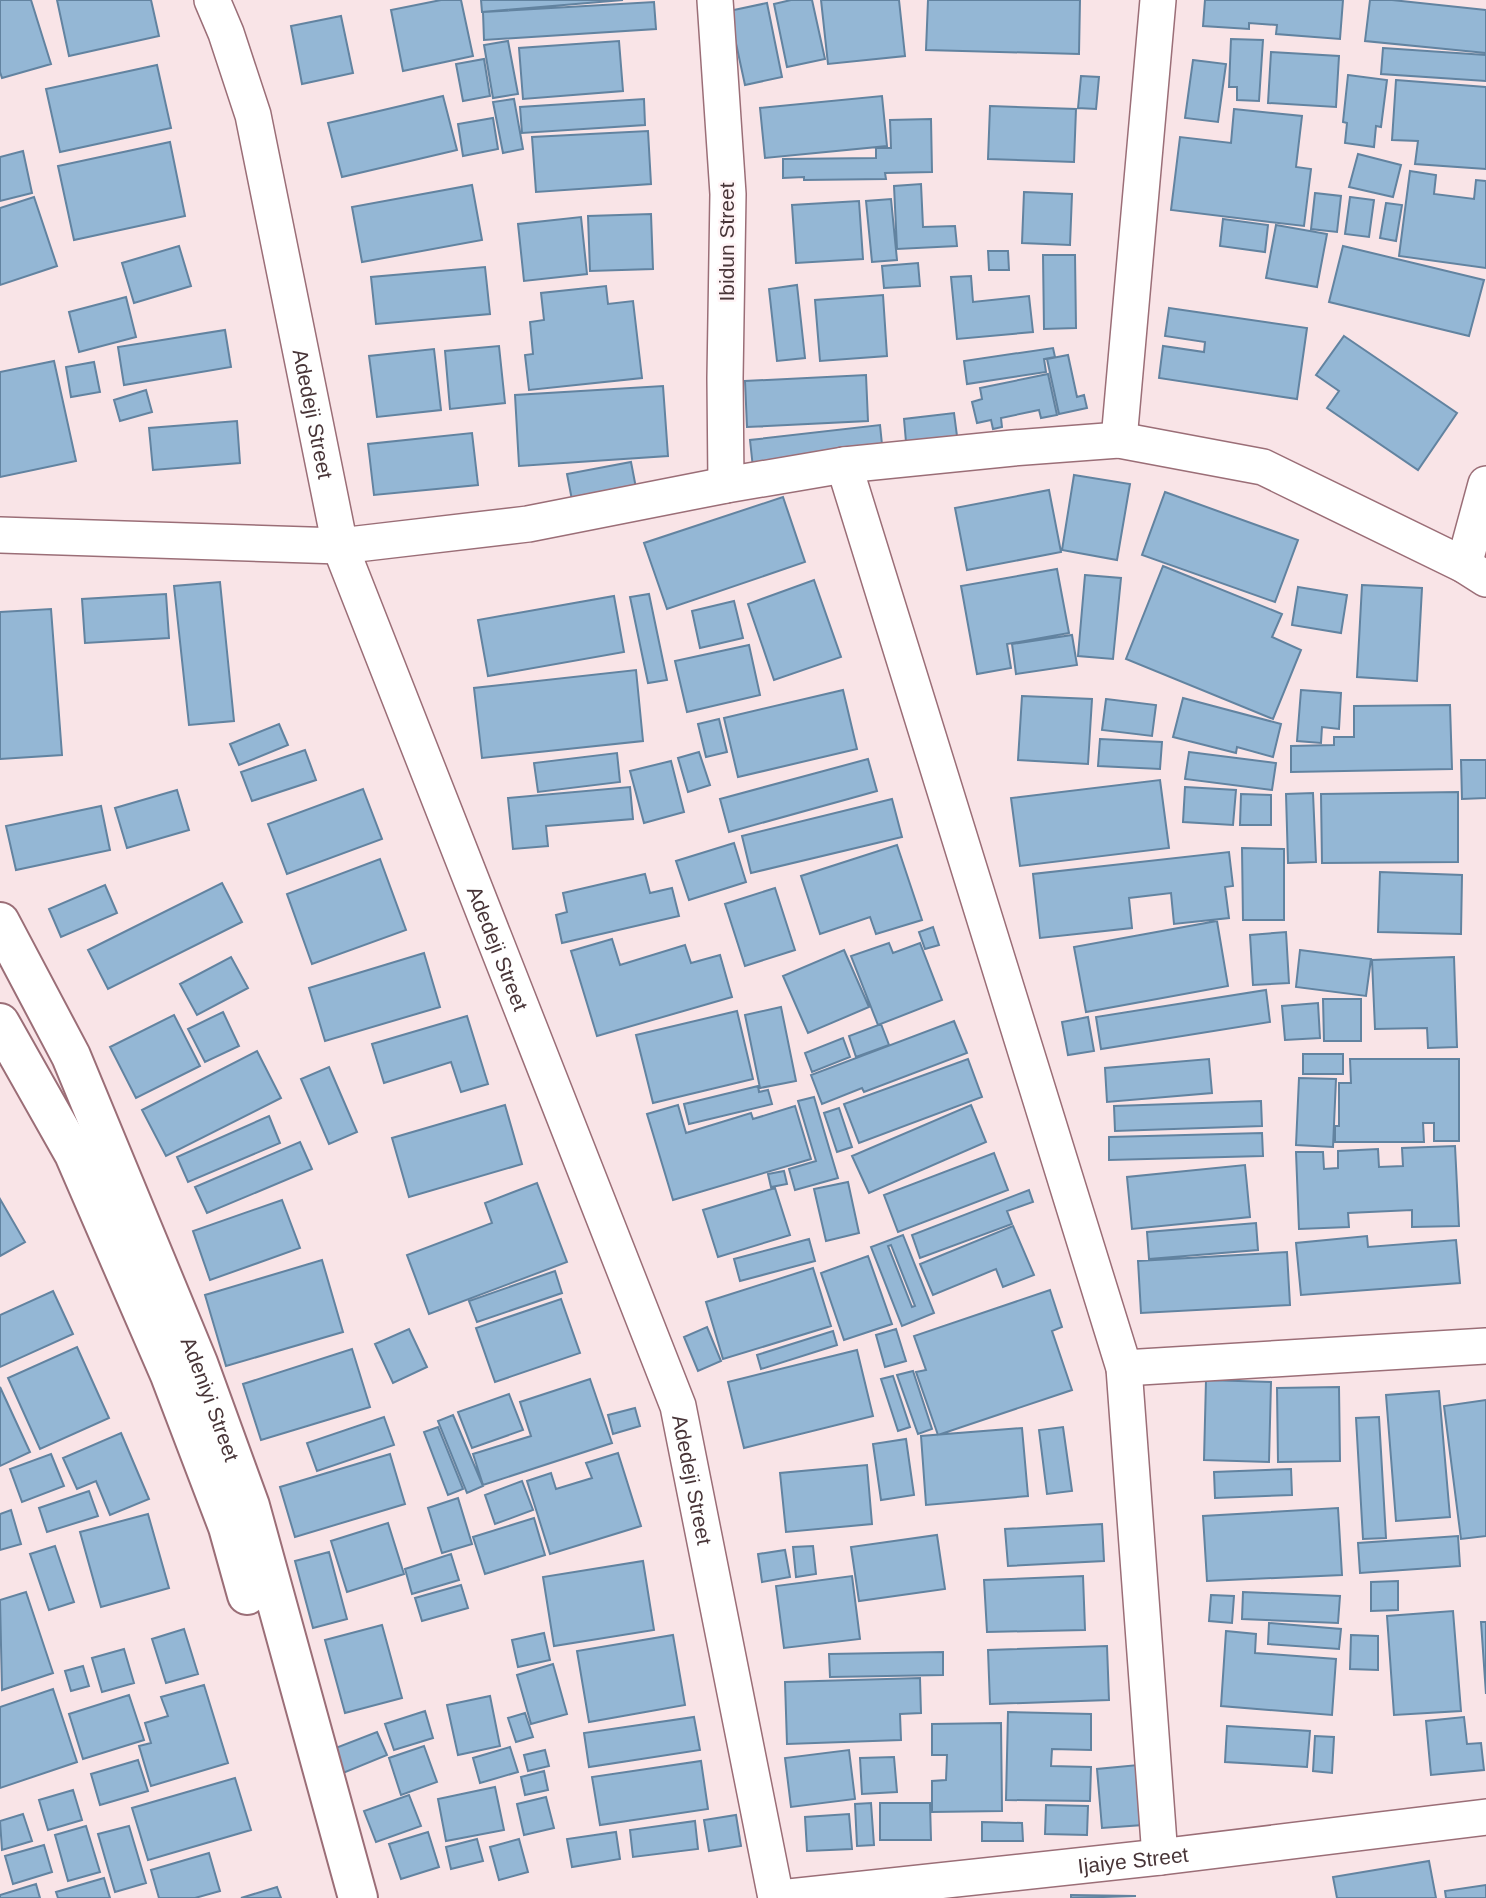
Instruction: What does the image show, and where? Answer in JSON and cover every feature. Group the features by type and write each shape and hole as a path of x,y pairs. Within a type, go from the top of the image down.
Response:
{"street":[{"name":"Adedeji Street","path":"212,0 226,33 253,115 340,546 678,1406 778,1898"},
{"name":"Ibidun Street","path":"715,0 728,194 726,485"},
{"path":"1119,440 1158,0"},
{"path":"0,536 340,546 528,524 726,485 845,465 1119,440 1263,467 1475,572 1486,484"},
{"path":"845,465 1124,1368 1160,1857"},
{"name":"Adeniyi Street","path":"0,922 71,1056 198,1363 250,1506 358,1898"},
{"name":"Adeniyi Street","path":"0,1023 74,1154 170,1376 218,1502 232,1540 332,1898"},
{"path":"1124,1368 1486,1346"},
{"name":"Ijaiye Street","path":"778,1898 1160,1857 1486,1816"}],"building":[{"path":"0,0 31,0 51,64 2,78"},
{"path":"57,0 151,0 159,36 69,56"},
{"path":"441,0 461,0 473,56 403,71 391,10"},
{"path":"481,0 623,0 482,12"},
{"path":"791,0 812,0 825,59 787,67 774,4"},
{"path":"821,0 899,0 905,56 828,64"},
{"path":"928,0 1080,0 1079,54 926,50"},
{"path":"1205,0 1343,0 1340,39 1276,34 1277,25 1249,23 1249,29 1203,26"},
{"path":"1370,0 1486,10 1486,53 1365,41"},
{"path":"654,2 656,29 484,40 483,12"},
{"path":"767,3 782,77 745,85 729,11"},
{"path":"341,16 353,73 302,84 291,26"},
{"path":"1231,39 1263,40 1259,101 1237,100 1237,87 1229,87"},
{"path":"508,41 518,94 493,98 484,45"},
{"path":"619,41 623,91 523,99 519,48"},
{"path":"1383,48 1486,55 1486,81 1381,74"},
{"path":"1271,52 1339,56 1336,107 1268,103"},
{"path":"484,59 490,96 463,101 456,64"},
{"path":"1193,60 1226,64 1218,122 1185,118"},
{"path":"157,65 171,128 60,152 46,89"},
{"path":"1348,75 1387,80 1381,127 1376,126 1374,147 1345,143 1347,123 1343,122"},
{"path":"1081,76 1099,77 1096,109 1078,108"},
{"path":"1396,80 1486,87 1486,169 1415,164 1418,141 1392,140"},
{"path":"443,96 457,150 342,177 328,123"},
{"path":"882,96 887,146 765,158 760,108"},
{"path":"514,99 523,149 503,153 493,102"},
{"path":"644,99 645,125 522,133 520,107"},
{"path":"990,106 1076,109 1074,162 988,159"},
{"path":"1234,109 1302,116 1296,167 1311,169 1304,226 1171,210 1180,137 1231,143"},
{"path":"493,118 498,149 463,156 458,124"},
{"path":"931,119 932,172 885,173 886,179 783,178 783,159 876,158 876,148 891,148 890,120"},
{"path":"648,131 651,184 536,192 532,137"},
{"path":"170,142 185,216 74,240 58,166"},
{"path":"23,151 32,193 0,201 0,157"},
{"path":"1358,154 1401,165 1393,197 1349,187"},
{"path":"1410,171 1436,175 1434,194 1474,199 1476,180 1486,181 1486,268 1399,256"},
{"path":"921,184 923,227 955,226 957,246 897,249 894,186"},
{"path":"472,185 482,240 362,262 352,207"},
{"path":"1024,192 1072,194 1070,245 1022,243"},
{"path":"1315,193 1341,196 1337,232 1311,229"},
{"path":"34,197 57,266 0,285 0,208"},
{"path":"1350,197 1374,200 1369,237 1345,234"},
{"path":"891,199 897,260 872,262 866,201"},
{"path":"859,201 863,259 796,263 792,205"},
{"path":"1386,203 1402,205 1396,241 1380,238"},
{"path":"651,214 653,269 590,271 588,216"},
{"path":"581,217 587,274 524,281 518,224"},
{"path":"1223,219 1268,225 1265,252 1220,246"},
{"path":"1276,225 1327,234 1317,287 1266,278"},
{"path":"179,246 191,286 134,303 122,263"},
{"path":"1343,246 1484,280 1469,336 1329,302"},
{"path":"988,251 1008,251 1009,270 989,270"},
{"path":"1043,255 1075,255 1076,328 1044,329"},
{"path":"918,263 920,286 884,288 882,266"},
{"path":"485,267 490,314 376,324 371,277"},
{"path":"971,276 973,302 1029,296 1033,332 957,339 951,277"},
{"path":"797,285 805,358 777,361 769,289"},
{"path":"606,286 608,304 633,301 642,378 529,390 525,355 533,354 530,322 544,320 541,293"},
{"path":"883,295 887,356 820,361 815,300"},
{"path":"126,297 136,337 79,352 69,312"},
{"path":"1169,308 1307,328 1297,399 1159,378 1163,346 1204,352 1205,342 1165,336"},
{"path":"225,330 231,367 124,385 118,347"},
{"path":"1344,336 1457,413 1418,470 1327,408 1339,391 1316,375"},
{"path":"499,346 505,403 450,409 445,351"},
{"path":"1053,348 1055,357 1044,359 1046,372 967,384 964,361"},
{"path":"434,349 441,410 377,417 369,356"},
{"path":"1068,355 1077,397 1084,395 1087,408 1059,414 1047,359"},
{"path":"54,361 76,461 0,477 0,372"},
{"path":"94,362 100,392 71,397 66,367"},
{"path":"1048,374 1057,415 1041,418 1039,410 1001,418 1002,427 993,429 991,420 977,423 972,402 982,399 980,388"},
{"path":"866,375 868,421 747,427 745,381"},
{"path":"663,386 668,456 519,466 515,395"},
{"path":"146,390 152,412 120,421 114,400"},
{"path":"954,413 957,436 906,442 904,419"},
{"path":"237,421 240,463 153,470 149,428"},
{"path":"880,425 883,454 753,468 750,440"},
{"path":"472,433 478,485 374,495 368,444"},
{"path":"631,462 636,488 572,500 567,474"},
{"path":"1074,475 1130,484 1117,560 1062,550"},
{"path":"1049,490 1061,552 967,570 955,508"},
{"path":"1165,492 1298,540 1275,602 1142,555"},
{"path":"783,497 805,562 667,609 644,543"},
{"path":"1163,566 1282,614 1272,637 1301,650 1273,719 1126,659"},
{"path":"1057,569 1069,633 1007,644 1011,668 977,674 961,586"},
{"path":"1085,575 1121,578 1113,659 1078,656"},
{"path":"814,580 841,657 774,680 748,604"},
{"path":"220,582 234,721 189,725 174,586"},
{"path":"1362,585 1422,588 1417,681 1357,677"},
{"path":"1298,587 1347,595 1341,633 1292,625"},
{"path":"166,594 169,638 85,643 82,599"},
{"path":"649,594 667,680 648,683 630,597"},
{"path":"614,596 624,652 488,676 478,620"},
{"path":"734,601 743,638 700,648 692,611"},
{"path":"51,609 62,755 0,759 0,612"},
{"path":"1072,635 1077,665 1016,674 1012,644"},
{"path":"749,645 760,695 687,712 675,661"},
{"path":"636,670 643,741 482,758 474,688"},
{"path":"843,690 857,749 738,777 724,718"},
{"path":"1301,690 1341,693 1339,729 1322,727 1321,743 1297,741"},
{"path":"1022,696 1092,699 1088,764 1018,760"},
{"path":"1183,698 1281,724 1273,757 1237,747 1236,753 1173,737"},
{"path":"1106,699 1156,705 1152,736 1102,730"},
{"path":"1450,705 1452,769 1291,772 1291,746 1334,745 1334,737 1354,737 1354,706"},
{"path":"719,719 727,752 706,757 698,724"},
{"path":"279,724 288,745 239,765 230,744"},
{"path":"1100,739 1162,742 1160,769 1098,766"},
{"path":"305,750 316,780 252,801 241,772"},
{"path":"699,752 710,785 688,792 678,758"},
{"path":"1189,752 1276,763 1272,790 1185,779"},
{"path":"617,753 620,782 538,792 534,763"},
{"path":"868,759 877,791 729,832 720,799"},
{"path":"1461,760 1486,760 1486,798 1462,799"},
{"path":"671,761 684,812 644,823 630,771"},
{"path":"1160,780 1169,848 1020,866 1011,798"},
{"path":"630,787 633,819 546,826 548,846 513,849 508,798"},
{"path":"1185,787 1236,790 1233,825 1183,822"},
{"path":"363,789 382,839 287,874 268,824"},
{"path":"177,790 189,830 127,848 115,808"},
{"path":"1458,792 1458,862 1322,863 1321,794"},
{"path":"1313,793 1316,862 1288,863 1286,794"},
{"path":"1241,794 1271,795 1271,825 1240,825"},
{"path":"892,799 902,837 751,873 742,836"},
{"path":"101,806 110,850 16,870 6,826"},
{"path":"734,843 746,882 689,900 676,861"},
{"path":"897,845 922,920 876,934 870,917 820,934 801,876"},
{"path":"1242,848 1284,849 1284,920 1243,920"},
{"path":"1229,852 1233,886 1225,887 1229,918 1174,924 1171,893 1129,898 1132,928 1040,938 1033,874"},
{"path":"380,859 406,930 312,964 287,894"},
{"path":"1380,872 1462,875 1461,934 1378,932"},
{"path":"645,874 650,893 672,888 679,916 562,943 556,915 567,912 563,893"},
{"path":"222,883 242,922 108,989 88,950"},
{"path":"105,885 117,913 61,937 49,909"},
{"path":"775,888 795,950 745,966 725,904"},
{"path":"1217,921 1228,986 1086,1012 1074,947"},
{"path":"933,927 939,945 925,949 919,932"},
{"path":"1286,932 1289,983 1253,985 1250,935"},
{"path":"612,939 620,965 685,945 691,963 720,955 732,997 597,1036 571,951"},
{"path":"889,943 893,953 920,943 942,1000 878,1025 851,956"},
{"path":"844,950 869,1007 808,1033 783,976"},
{"path":"1300,950 1371,959 1366,996 1296,987"},
{"path":"424,953 440,1007 325,1041 309,988"},
{"path":"231,957 248,988 197,1015 180,984"},
{"path":"1454,957 1457,1047 1428,1048 1427,1028 1375,1029 1372,960"},
{"path":"1266,990 1270,1022 1101,1049 1096,1017"},
{"path":"1323,999 1361,999 1361,1041 1324,1041"},
{"path":"1318,1003 1320,1038 1285,1040 1282,1006"},
{"path":"781,1007 796,1081 760,1088 745,1015"},
{"path":"737,1011 753,1079 653,1103 636,1035"},
{"path":"223,1012 239,1046 205,1062 188,1029"},
{"path":"174,1015 200,1066 136,1098 110,1047"},
{"path":"467,1016 488,1084 461,1092 451,1062 384,1083 372,1044"},
{"path":"1088,1017 1094,1051 1068,1055 1062,1022"},
{"path":"954,1021 967,1053 864,1092 862,1088 822,1104 811,1075"},
{"path":"881,1024 889,1045 856,1057 849,1036"},
{"path":"843,1038 850,1057 812,1072 805,1053"},
{"path":"257,1051 281,1098 166,1156 142,1110"},
{"path":"1303,1054 1343,1054 1343,1074 1303,1074"},
{"path":"968,1059 982,1097 859,1143 844,1104"},
{"path":"1209,1059 1212,1093 1107,1102 1105,1068"},
{"path":"1350,1059 1459,1059 1459,1141 1434,1141 1434,1123 1423,1123 1424,1142 1335,1142 1335,1126 1339,1126 1339,1083 1351,1083"},
{"path":"329,1067 357,1132 329,1144 301,1079"},
{"path":"1299,1078 1336,1079 1333,1147 1296,1145"},
{"path":"758,1086 759,1092 768,1090 772,1104 689,1124 684,1104"},
{"path":"814,1097 838,1178 795,1190 789,1169 816,1161 798,1101"},
{"path":"1261,1101 1262,1126 1115,1131 1114,1106"},
{"path":"505,1105 522,1164 409,1197 392,1138"},
{"path":"678,1105 686,1133 751,1113 753,1119 795,1106 811,1159 673,1200 647,1114"},
{"path":"971,1105 986,1142 869,1193 852,1156"},
{"path":"839,1108 852,1147 837,1152 824,1113"},
{"path":"269,1116 280,1143 188,1182 177,1157"},
{"path":"1262,1133 1263,1156 1109,1160 1109,1137"},
{"path":"300,1142 312,1169 207,1213 195,1187"},
{"path":"1455,1146 1459,1226 1412,1227 1412,1210 1348,1213 1349,1227 1299,1229 1296,1152 1323,1152 1324,1169 1338,1168 1338,1151 1378,1149 1379,1167 1403,1166 1402,1148"},
{"path":"994,1153 1008,1190 898,1232 884,1195"},
{"path":"1245,1165 1250,1217 1132,1229 1127,1177"},
{"path":"784,1171 787,1184 771,1187 768,1174"},
{"path":"848,1182 859,1233 826,1241 814,1189"},
{"path":"537,1183 567,1262 429,1314 407,1255 492,1223 485,1203"},
{"path":"775,1188 790,1235 718,1257 703,1210"},
{"path":"1029,1190 1033,1202 1007,1211 1012,1224 920,1258 912,1235"},
{"path":"0,1199 25,1242 0,1256"},
{"path":"282,1200 300,1248 210,1280 193,1231"},
{"path":"1256,1223 1258,1250 1149,1259 1147,1232"},
{"path":"1013,1226 1034,1275 1003,1287 996,1269 933,1295 920,1264"},
{"path":"903,1235 934,1313 902,1326 871,1247","holes":["891,1245 915,1306 912,1307 888,1246"]},
{"path":"1367,1236 1368,1247 1456,1240 1460,1283 1301,1295 1296,1243"},
{"path":"809,1239 815,1261 740,1281 734,1259"},
{"path":"1287,1252 1290,1305 1141,1313 1138,1261"},
{"path":"868,1256 892,1324 844,1340 821,1273"},
{"path":"322,1260 343,1332 226,1366 205,1295"},
{"path":"813,1268 831,1326 723,1359 706,1302"},
{"path":"555,1271 562,1293 477,1322 469,1301"},
{"path":"1050,1290 1062,1327 1052,1331 1072,1390 938,1435 916,1372 926,1370 914,1336"},
{"path":"53,1291 73,1334 0,1367 0,1315"},
{"path":"561,1299 580,1353 495,1382 476,1328"},
{"path":"707,1327 721,1361 698,1371 684,1337"},
{"path":"409,1329 427,1367 393,1383 375,1344"},
{"path":"896,1329 906,1361 885,1367 876,1335"},
{"path":"833,1331 837,1345 761,1369 757,1355"},
{"path":"77,1347 109,1418 40,1449 8,1378"},
{"path":"352,1349 370,1407 261,1440 243,1384"},
{"path":"857,1350 873,1416 744,1448 728,1382"},
{"path":"913,1371 932,1429 918,1434 897,1375"},
{"path":"893,1376 910,1427 898,1431 881,1379"},
{"path":"590,1379 612,1443 483,1485 473,1454 531,1436 520,1402"},
{"path":"1206,1380 1271,1382 1269,1462 1204,1460"},
{"path":"0,1387 30,1452 0,1466"},
{"path":"1339,1387 1340,1461 1278,1462 1277,1388"},
{"path":"1439,1391 1450,1517 1396,1521 1386,1395"},
{"path":"509,1394 523,1430 472,1448 458,1412"},
{"path":"1486,1400 1486,1536 1461,1539 1444,1406"},
{"path":"635,1408 640,1426 613,1434 608,1415"},
{"path":"453,1415 483,1486 467,1493 438,1421"},
{"path":"384,1417 394,1445 317,1471 307,1443"},
{"path":"1379,1417 1386,1538 1363,1539 1356,1418"},
{"path":"438,1427 463,1489 448,1495 424,1432"},
{"path":"1063,1427 1072,1491 1047,1494 1039,1430"},
{"path":"1022,1428 1028,1496 926,1505 921,1436"},
{"path":"121,1433 149,1499 110,1515 96,1481 77,1489 63,1458"},
{"path":"906,1439 914,1495 881,1500 873,1444"},
{"path":"618,1453 641,1526 550,1554 527,1481 551,1473 556,1489 592,1478 586,1463"},
{"path":"51,1454 64,1486 22,1502 10,1469"},
{"path":"390,1454 405,1504 295,1537 280,1487"},
{"path":"867,1465 872,1524 786,1532 780,1473"},
{"path":"1291,1469 1292,1495 1215,1498 1214,1472"},
{"path":"522,1481 533,1510 495,1524 485,1495"},
{"path":"89,1491 98,1516 47,1532 39,1508"},
{"path":"458,1498 472,1544 442,1553 428,1508"},
{"path":"1338,1508 1342,1575 1207,1581 1203,1516"},
{"path":"11,1510 21,1544 0,1550 0,1514"},
{"path":"148,1514 169,1588 101,1607 80,1532"},
{"path":"534,1518 545,1555 485,1574 473,1537"},
{"path":"388,1523 404,1574 347,1592 331,1541"},
{"path":"1102,1524 1104,1561 1008,1566 1005,1529"},
{"path":"937,1535 945,1589 859,1601 851,1547"},
{"path":"1458,1536 1460,1566 1360,1573 1358,1543"},
{"path":"55,1546 74,1602 49,1610 30,1554"},
{"path":"813,1546 816,1574 796,1577 793,1547"},
{"path":"785,1550 790,1577 762,1582 758,1554"},
{"path":"329,1552 347,1619 313,1628 295,1561"},
{"path":"451,1554 459,1580 412,1594 405,1569"},
{"path":"643,1561 654,1630 554,1646 543,1577"},
{"path":"852,1576 860,1639 784,1648 776,1586"},
{"path":"1083,1576 1085,1630 987,1632 984,1580"},
{"path":"1398,1581 1398,1610 1371,1611 1371,1582"},
{"path":"461,1585 468,1608 422,1621 415,1598"},
{"path":"26,1592 53,1673 2,1690 0,1600"},
{"path":"1243,1592 1340,1596 1338,1623 1242,1619"},
{"path":"1211,1595 1234,1596 1232,1623 1209,1621"},
{"path":"1453,1611 1461,1711 1394,1715 1387,1616"},
{"path":"1481,1622 1486,1622 1486,1694"},
{"path":"1269,1623 1341,1629 1339,1649 1268,1644"},
{"path":"382,1625 402,1698 345,1713 325,1640"},
{"path":"184,1629 198,1674 166,1683 152,1639"},
{"path":"1226,1631 1256,1634 1255,1653 1336,1659 1332,1715 1221,1706"},
{"path":"544,1633 550,1660 518,1667 512,1640"},
{"path":"673,1635 685,1705 589,1722 577,1651"},
{"path":"1351,1635 1378,1636 1378,1670 1350,1669"},
{"path":"1107,1646 1109,1700 990,1704 988,1650"},
{"path":"124,1649 134,1683 102,1692 92,1658"},
{"path":"943,1652 943,1675 830,1677 829,1654"},
{"path":"553,1664 567,1714 531,1724 517,1675"},
{"path":"83,1666 89,1686 71,1691 65,1671"},
{"path":"920,1678 921,1713 900,1714 901,1740 787,1744 785,1682"},
{"path":"204,1685 228,1763 151,1786 139,1746 151,1743 145,1723 168,1716 161,1697"},
{"path":"53,1689 77,1762 0,1788 0,1707"},
{"path":"129,1695 144,1740 83,1759 69,1714"},
{"path":"490,1696 500,1746 458,1755 447,1705"},
{"path":"425,1711 433,1738 394,1750 385,1724"},
{"path":"1008,1712 1091,1714 1091,1750 1052,1749 1051,1766 1091,1767 1090,1801 1006,1800"},
{"path":"525,1713 533,1737 516,1742 508,1718"},
{"path":"694,1717 700,1750 589,1767 584,1733"},
{"path":"1464,1717 1467,1744 1481,1743 1484,1770 1431,1775 1426,1721"},
{"path":"1001,1723 1002,1811 932,1812 932,1781 946,1780 947,1755 932,1755 932,1724"},
{"path":"1227,1726 1310,1731 1307,1767 1225,1762"},
{"path":"377,1732 387,1755 343,1773 333,1749"},
{"path":"1315,1736 1334,1737 1332,1773 1313,1771"},
{"path":"424,1746 437,1782 401,1795 389,1758"},
{"path":"510,1747 518,1772 480,1783 473,1758"},
{"path":"545,1750 549,1766 528,1771 524,1755"},
{"path":"849,1750 855,1799 791,1807 785,1758"},
{"path":"894,1757 897,1792 862,1794 860,1758"},
{"path":"138,1760 148,1791 100,1805 91,1774"},
{"path":"701,1761 708,1809 600,1825 592,1777"},
{"path":"1138,1765 1143,1825 1102,1828 1097,1769"},
{"path":"544,1771 548,1790 525,1795 521,1777"},
{"path":"235,1778 251,1830 148,1860 132,1808"},
{"path":"495,1787 504,1830 446,1841 438,1799"},
{"path":"73,1790 82,1820 48,1830 39,1800"},
{"path":"409,1795 421,1826 376,1842 364,1811"},
{"path":"546,1797 554,1828 524,1835 517,1804"},
{"path":"871,1803 874,1845 857,1846 855,1804"},
{"path":"880,1803 930,1803 931,1840 880,1840"},
{"path":"1046,1805 1088,1806 1087,1835 1045,1834"},
{"path":"23,1814 32,1841 2,1850 0,1821"},
{"path":"849,1814 852,1849 807,1851 805,1817"},
{"path":"736,1815 741,1846 709,1851 704,1820"},
{"path":"695,1821 698,1849 633,1857 630,1830"},
{"path":"982,1822 1022,1823 1023,1841 982,1841"},
{"path":"86,1826 100,1872 68,1881 55,1835"},
{"path":"129,1826 146,1883 115,1892 98,1834"},
{"path":"428,1832 439,1867 401,1879 389,1844"},
{"path":"616,1832 620,1859 572,1867 567,1839"},
{"path":"477,1839 483,1861 451,1869 446,1847"},
{"path":"519,1839 528,1872 499,1880 490,1847"},
{"path":"44,1845 52,1872 13,1884 5,1856"},
{"path":"209,1853 220,1891 195,1898 159,1898 151,1870"},
{"path":"1429,1861 1436,1898 1337,1898 1333,1877"},
{"path":"104,1878 110,1898 58,1898 56,1892"},
{"path":"36,1884 40,1898 0,1898 0,1895"},
{"path":"1486,1885 1486,1898 1446,1898 1445,1891"},
{"path":"277,1887 281,1898 241,1898"},
{"path":"1071,1895 1136,1896 1071,1898"}]}
